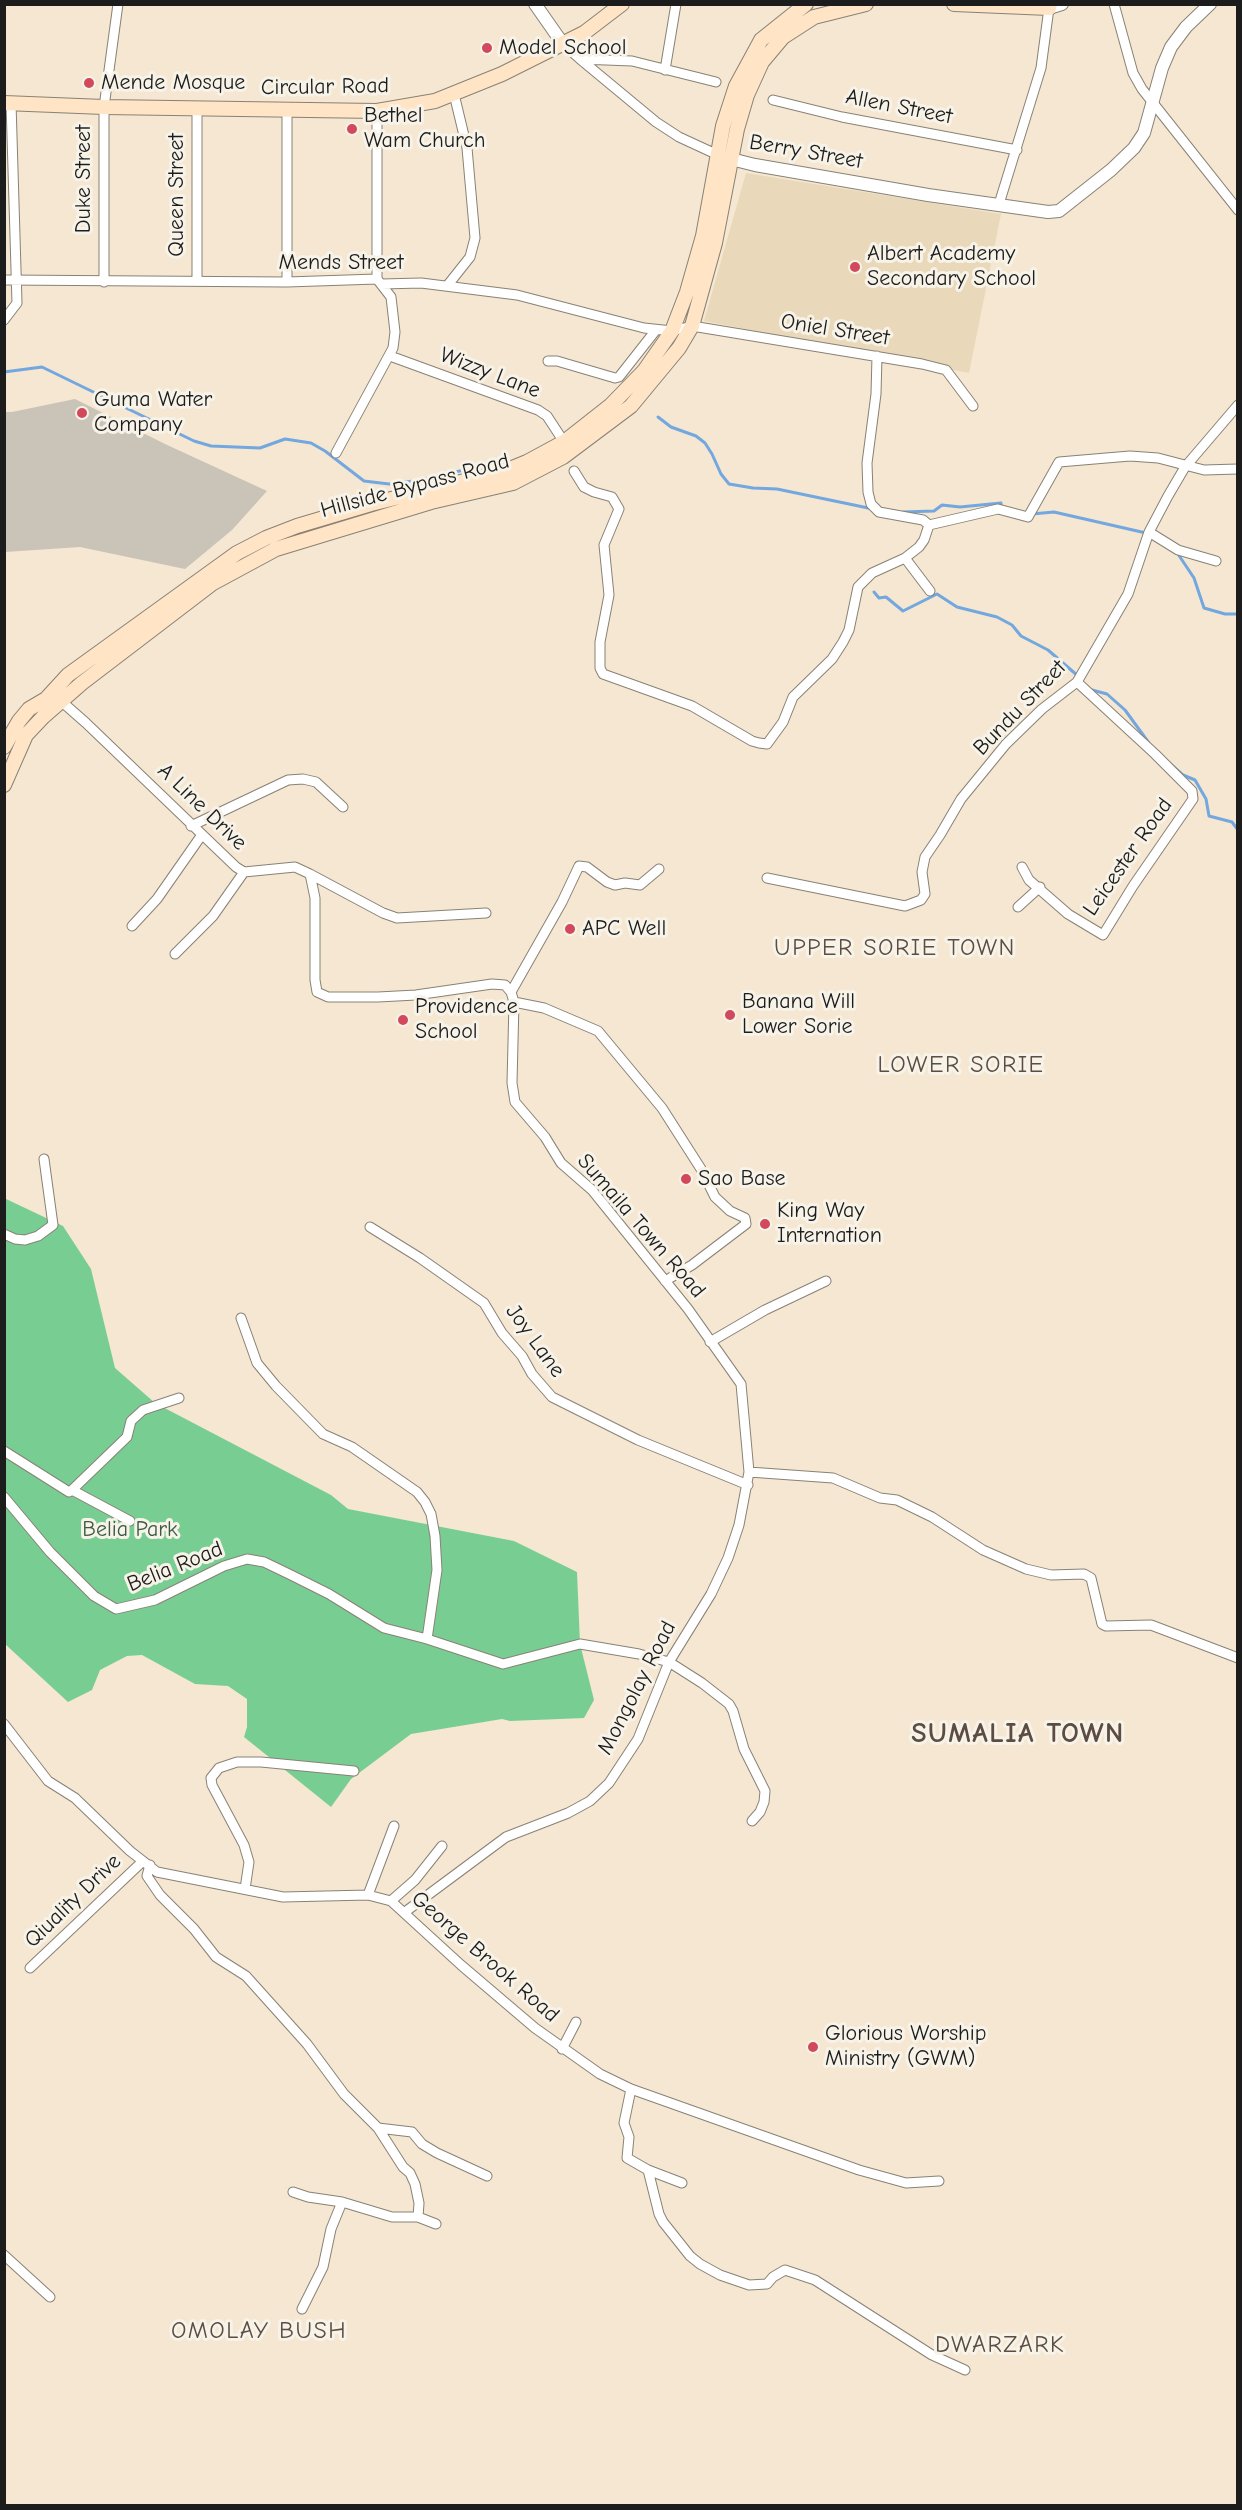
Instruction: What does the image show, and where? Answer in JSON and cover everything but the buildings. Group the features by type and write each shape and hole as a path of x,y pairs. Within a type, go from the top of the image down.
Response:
{"main road":[{"name":"Circular Road","path":"8,103 104,107 377,111 435,101 502,74 584,33 622,4"},
{"name":"Hillside Bypass Road","path":"4,785 26,735 61,701 213,583 248,562 276,549 321,534 431,502 513,483 563,457 631,406 679,348 692,326 715,243 724,158 723,126 736,86 752,54 773,29 806,4"},
{"name":"Hillside Bypass Road","path":"4,747 29,709 46,699 68,675 237,553 297,526 372,504 505,471 564,442 577,433 630,386 672,331 687,292 724,158 747,95 762,62 772,47 783,36 814,17 866,4"},
{"path":"954,4 1054,6"}],"street":[{"name":"Duke Street","path":"104,282 104,107 118,4"},
{"path":"535,4 563,44 580,59 625,60 716,82"},
{"path":"666,70 676,4"},
{"path":"1114,4 1133,73 1146,96 1154,103 1238,210"},
{"path":"1154,103 1162,68 1171,47 1186,27 1210,4"},
{"path":"999,204 1041,68 1054,6"},
{"name":"Berry Street","path":"580,59 656,122 680,137 724,158 927,195 1055,212 1071,202 1134,148 1144,133 1154,103"},
{"path":"447,286 470,257 475,238 467,148 454,94"},
{"name":"Allen Street","path":"773,100 842,117 1017,150"},
{"path":"4,320 17,303 8,103"},
{"name":"Queen Street","path":"197,108 197,281"},
{"path":"287,110 287,282"},
{"path":"336,453 390,356 395,340 391,297 380,281 377,111"},
{"name":"Mends Street","path":"4,280 421,283 517,295 657,330 672,331"},
{"name":"Oniel Street","path":"672,331 692,326 877,356 946,370 973,406"},
{"path":"548,361 557,360 615,378 619,377 657,330"},
{"name":"Wizzy Lane","path":"390,356 538,410 555,426 564,442"},
{"path":"877,356 876,394 867,463 871,504 879,512 923,520 928,525"},
{"name":"Bundu Street","path":"767,878 905,906 921,900 925,894 922,872 925,857 961,799 1006,744 1042,709 1077,682 1128,594 1149,532 1185,467 1238,405"},
{"path":"928,525 998,509 1028,517 1059,462 1130,456 1158,458 1185,467 1204,470 1238,469"},
{"path":"574,471 584,487 596,493 612,496 619,509 604,545 609,595 601,627 599,654 603,674 692,706 752,741 767,744 783,722 793,698 832,659 843,642 849,630 858,587 872,573 905,558 919,547 928,525"},
{"path":"1149,532 1178,550 1216,561"},
{"path":"905,558 930,591"},
{"name":"Leicester Road","path":"1022,867 1029,880 1040,887 1068,914 1103,934 1132,886 1193,799 1192,791 1077,682"},
{"path":"46,699 61,701"},
{"name":"A Line Drive","path":"61,701 149,783 201,836 228,861 244,872 295,867 397,918 486,913"},
{"path":"191,826 288,780 303,778 316,782 343,807"},
{"path":"132,926 157,899 201,836"},
{"path":"512,997 579,866 587,867 607,882 615,885 625,883 640,885 659,869"},
{"path":"175,954 213,916 244,872"},
{"path":"310,874 315,898 317,992 328,997 387,997 498,983 505,985 512,997 598,1031 662,1108 715,1197 730,1211 745,1218 747,1224 692,1265 665,1281"},
{"path":"1018,907 1040,887"},
{"name":"Sumaila Town Road","path":"512,997 512,1083 515,1102 545,1137 561,1163 592,1190 688,1309 741,1383 749,1472 748,1485"},
{"path":"4,1234 15,1239 25,1239 38,1236 53,1225 44,1159"},
{"name":"Joy Lane","path":"370,1227 484,1303 502,1333 552,1397 638,1440 748,1485"},
{"path":"710,1342 765,1310 826,1281"},
{"path":"241,1318 257,1363 323,1434 352,1448 417,1491 425,1502 431,1514 435,1536 437,1570 427,1639"},
{"path":"4,1451 69,1492 127,1437 131,1420 143,1410 179,1398"},
{"path":"749,1472 833,1478 880,1498 897,1500 932,1517 983,1550 1026,1569 1051,1575 1084,1574 1091,1578 1102,1624 1106,1626 1151,1625 1238,1658"},
{"name":"Mongolay Road","path":"405,1912 506,1837 568,1813 598,1794 609,1783 638,1738 669,1662 711,1594 728,1558 739,1525 748,1485"},
{"path":"72,1490 130,1521"},
{"name":"Belia Road","path":"4,1497 33,1534 57,1559 94,1596 117,1610 155,1600 224,1566 247,1559 264,1562 329,1594 384,1628 427,1639 502,1664 580,1644 639,1654 669,1662 702,1683 729,1704 733,1711 744,1749 765,1791 760,1812 752,1821"},
{"name":"George Brook Road","path":"4,1724 48,1781 75,1798 157,1872 283,1898 368,1895 392,1901 461,1965 562,2049 600,2074 631,2089 896,2181 939,2181"},
{"path":"245,1889 249,1863 244,1845 212,1785 212,1778 219,1768 237,1762 261,1762 354,1771"},
{"path":"368,1895 394,1826"},
{"path":"392,1901 415,1880 442,1846"},
{"path":"146,1863 147,1876 156,1890 194,1929 216,1957 246,1976 262,1993 307,2044 344,2094 378,2128 416,2184 419,2203 418,2217"},
{"name":"Qiuality Drive","path":"30,1968 146,1863"},
{"path":"562,2049 576,2022"},
{"path":"631,2089 624,2123 629,2137 626,2155 629,2160 648,2170 682,2183"},
{"path":"378,2128 412,2132 422,2144 437,2153 487,2176"},
{"path":"648,2170 663,2222 690,2256 700,2264 720,2275 749,2285 767,2284 773,2277 785,2270 815,2280 932,2355 965,2370"},
{"path":"293,2192 308,2197 342,2202 392,2217 418,2217 436,2224"},
{"path":"302,2309 323,2267 331,2229 342,2202"},
{"path":"4,2255 50,2297"}],"shaded area":[{"name":"Albert Academy Secondary School","path":"746,173 1001,214 969,373 704,321"},
{"path":"75,399 267,491 232,530 185,569 80,547 5,552 5,412"}],"green space":[{"name":"Belia Park","path":"4,1198 63,1226 91,1269 115,1368 155,1403 331,1495 348,1509 514,1541 577,1572 580,1644 594,1700 584,1718 510,1721 502,1719 411,1734 351,1779 331,1807 244,1737 247,1727 247,1699 228,1686 195,1684 142,1655 127,1656 100,1670 92,1690 68,1702 5,1644"}],"waterway":[{"path":"4,372 42,367 194,441 211,446 260,448 285,439 311,443 364,481 389,484 422,480 489,464"},
{"path":"658,417 671,427 696,436 705,443 721,474 729,484 777,489 873,509"},
{"path":"903,512 934,511 942,505 960,507 1001,503 1001,507"},
{"path":"1032,514 1054,512 1146,533"},
{"path":"1178,554 1194,578 1204,608 1225,614 1238,614"},
{"path":"874,592 879,598 886,597 903,611 937,594 957,607 997,617 1012,625 1021,636 1048,650 1078,676"},
{"path":"1092,690 1107,694 1125,710 1149,743"},
{"path":"1168,762 1183,775 1195,780 1206,799 1209,816 1232,822 1238,830"}],"place":[{"name":"Model School","path":"487,48"},
{"name":"Mende Mosque","path":"89,83"},
{"name":"Bethel Wam Church","path":"352,129"},
{"name":"Albert Academy Secondary School","path":"855,267"},
{"name":"Guma Water Company","path":"82,413"},
{"name":"APC Well","path":"570,929"},
{"name":"Banana Will Lower Sorie","path":"730,1015"},
{"name":"Providence School","path":"403,1020"},
{"name":"Sao Base","path":"686,1179"},
{"name":"King Way Internation","path":"765,1224"},
{"name":"Glorious Worship Ministry (GWM)","path":"813,2047"}],"district":[{"name":"UPPER SORIE TOWN","path":"895,948"},
{"name":"LOWER SORIE","path":"961,1065"},
{"name":"SUMALIA TOWN","path":"1018,1734"},
{"name":"OMOLAY BUSH","path":"259,2331"},
{"name":"DWARZARK","path":"1000,2345"}]}
